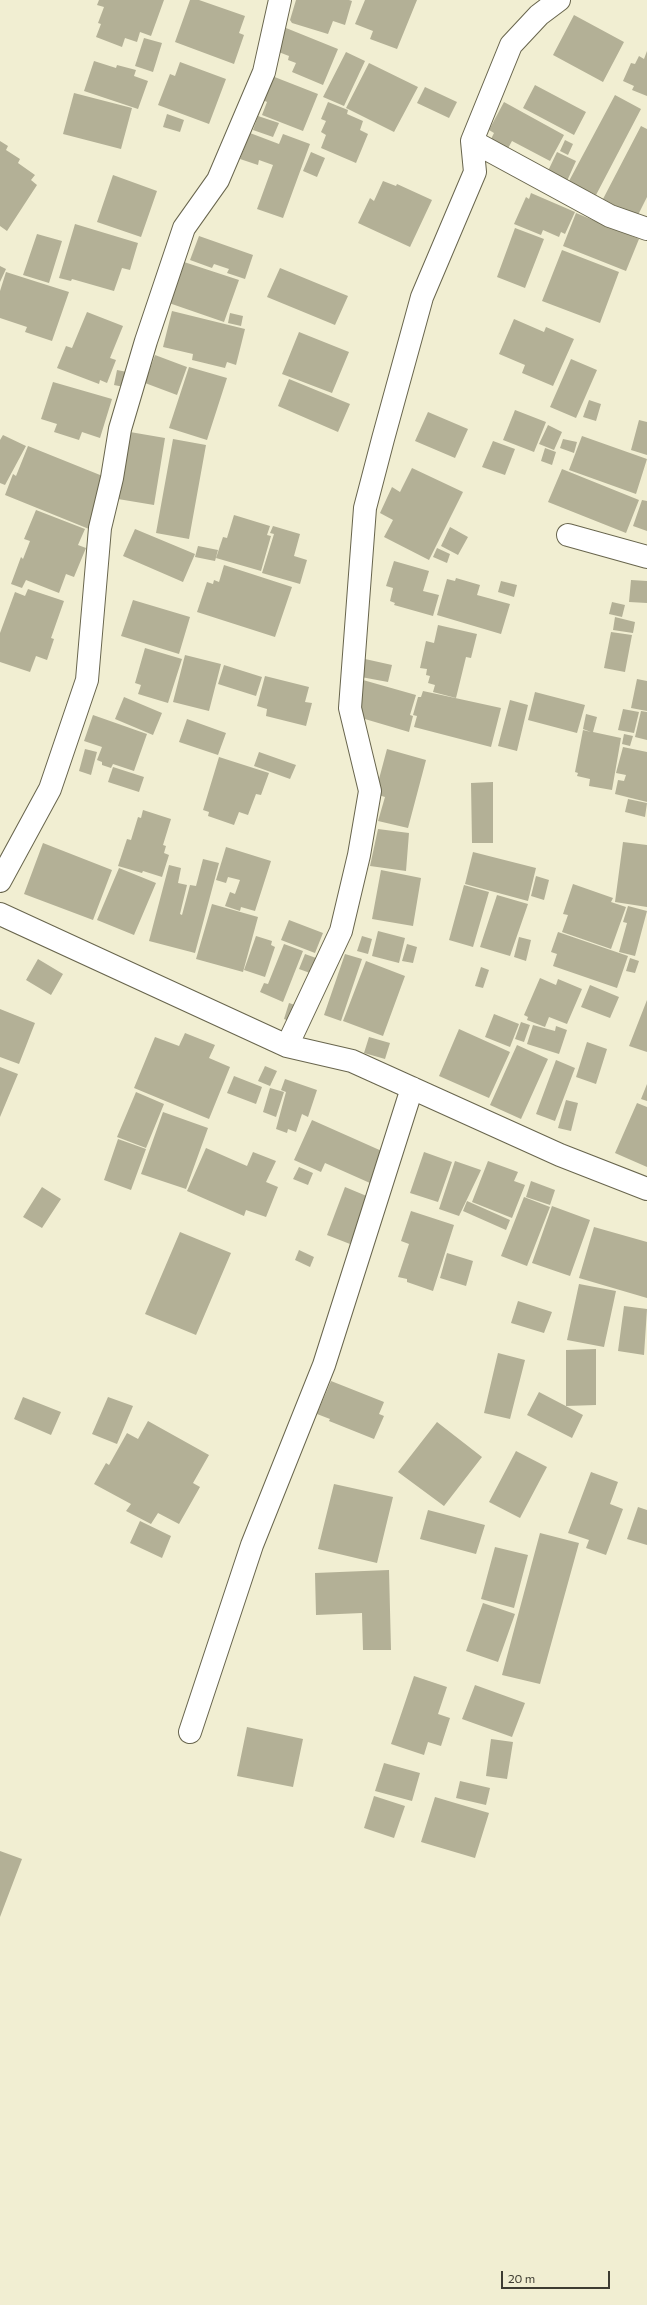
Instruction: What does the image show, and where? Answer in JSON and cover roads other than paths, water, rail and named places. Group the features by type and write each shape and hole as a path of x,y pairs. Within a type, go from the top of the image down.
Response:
{"street":[{"path":"0,881 50,789 87,680 100,528 112,478 120,428 146,341 184,228 218,180 264,72 280,0"},
{"path":"287,1046 341,932 359,855 370,791 350,708 366,508 422,297 475,172 472,141 511,45 540,15 559,0"},
{"path":"472,141 610,216 647,229"},
{"path":"568,535 647,556"},
{"path":"0,914 287,1046 352,1062 560,1155 647,1189"},
{"path":"190,1732 252,1545 324,1365 412,1088"}]}
